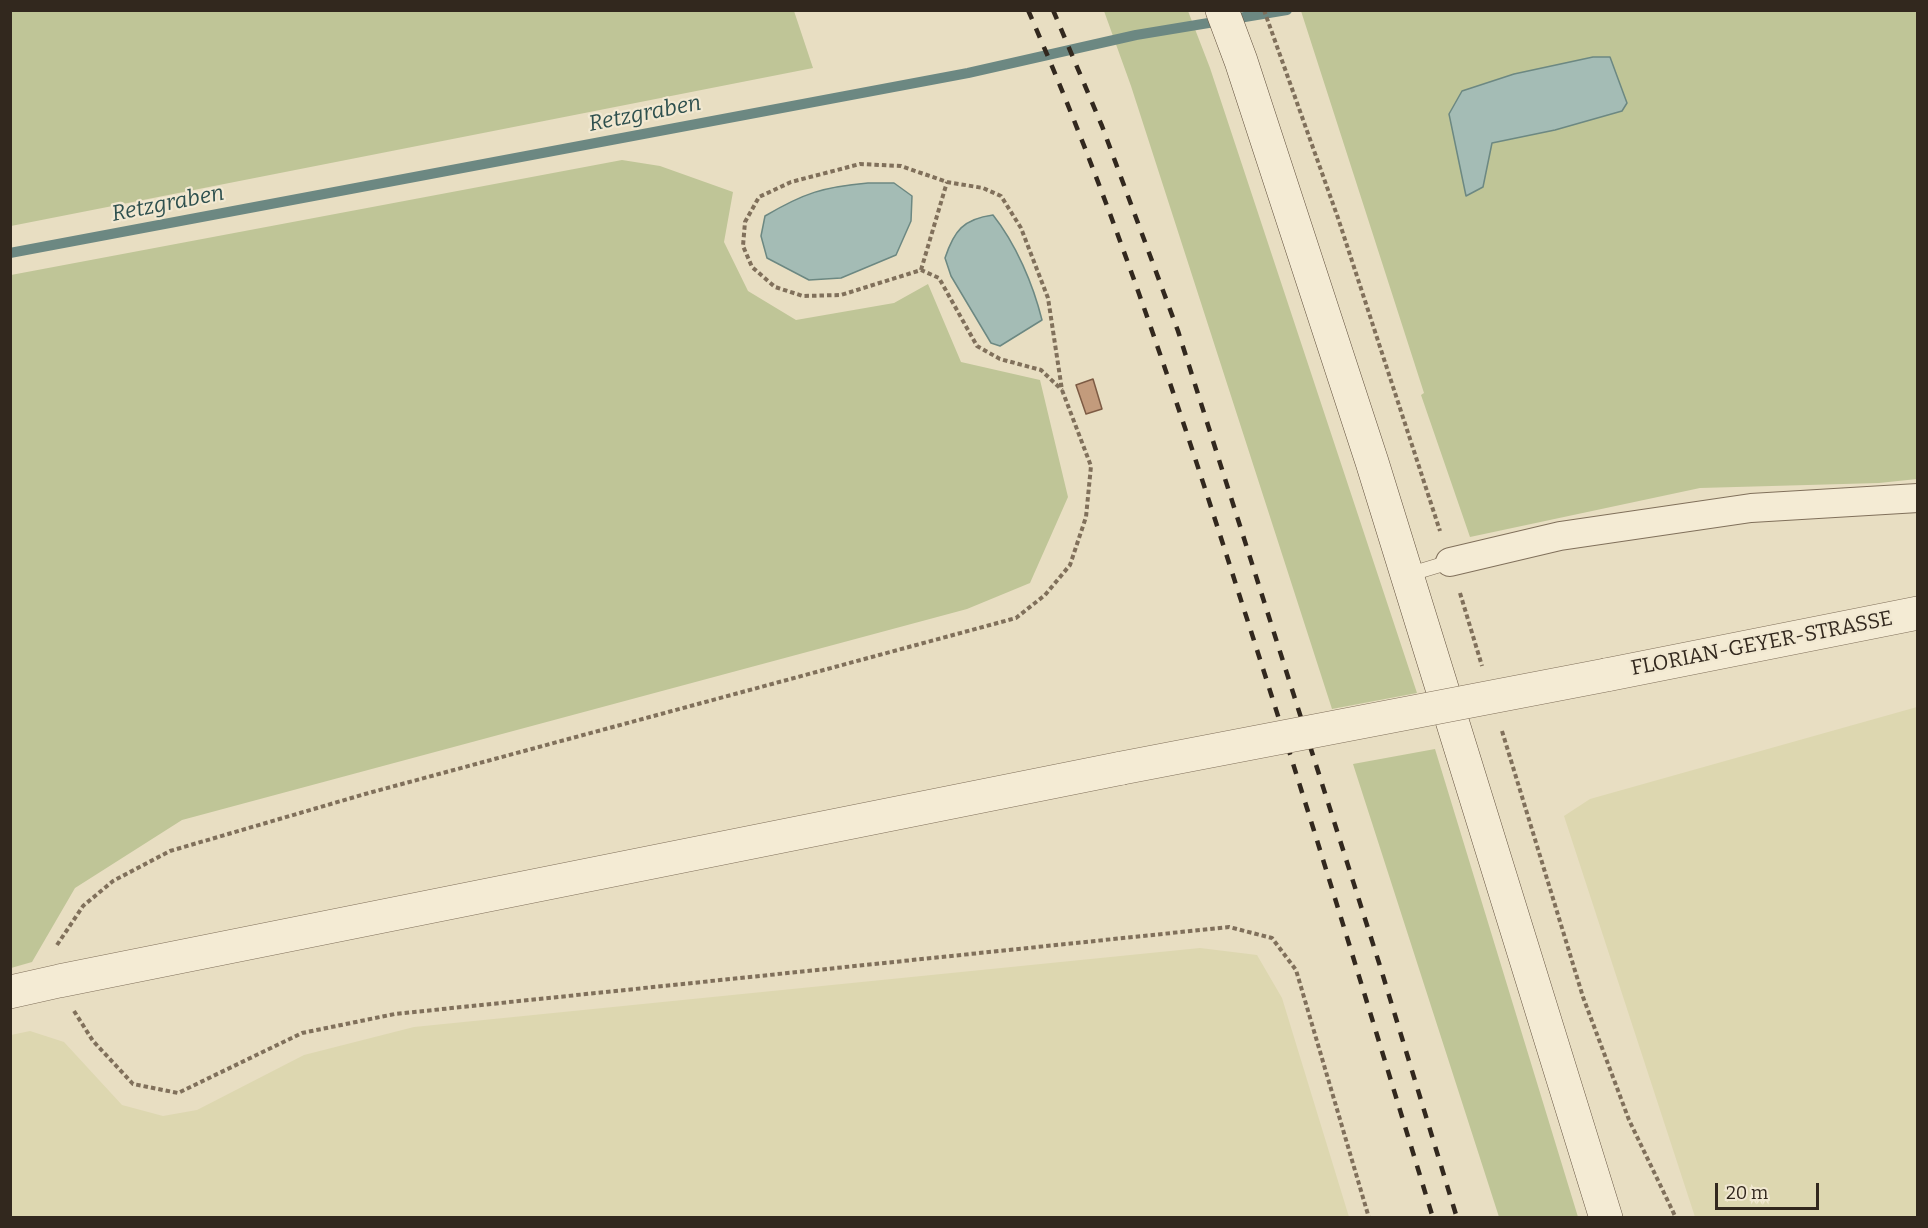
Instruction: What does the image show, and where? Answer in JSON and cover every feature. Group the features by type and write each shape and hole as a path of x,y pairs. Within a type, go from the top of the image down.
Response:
{"street":[{"path":"1222,10 1369,451 1606,1218"},
{"path":"1450,562 1560,536 1751,508 1917,498"},
{"name":"FLORIAN-GEYER-STRASSE","path":"10,992 1122,768 1917,613"}],"lane":[{"path":"1407,574 1450,562"}],"path":[{"path":"1264,10 1338,218 1485,677"},
{"path":"1062,390 1041,370 1000,359 977,346 939,278 921,270 841,295 803,296 775,287 752,267 743,246 746,222 759,197 791,182 860,164 901,166 947,182 983,188 1001,196 1021,228 1048,298 1062,390 1091,466 1086,517 1070,565 1045,595 1016,618 387,788 170,851 113,880 83,906 54,949 59,981 93,1041 133,1084 178,1093 302,1033 395,1014 1229,927 1272,938 1296,970 1369,1218"},
{"path":"921,270 947,182"},
{"path":"1499,722 1583,997 1629,1120 1676,1218"}],"shaded area":[{"path":"1917,707 1917,1217 1695,1217 1564,816 1590,799"},
{"path":"1200,948 1257,955 1282,998 1349,1217 11,1217 11,1035 30,1031 64,1042 122,1105 163,1116 197,1110 304,1055 414,1027"}],"green space":[{"path":"11,10 794,11 813,68 11,226"},
{"path":"1104,11 1188,11 1210,68 1417,693 1332,709 1131,86"},
{"path":"1301,11 1917,11 1917,479 1879,483 1700,488 1470,537 1421,395 1424,393"},
{"path":"622,160 660,166 733,192 724,242 748,291 796,320 894,303 928,284 961,362 1040,380 1068,497 1030,583 967,609 182,820 75,888 32,962 11,968 11,275"},
{"path":"1435,749 1578,1217 1499,1217 1353,764"}],"water":[{"path":"1593,57 1610,57 1627,103 1622,111 1555,130 1492,143 1483,187 1466,196 1449,114 1462,91 1514,74"},
{"path":"868,183 894,183 912,196 911,221 896,255 841,278 809,280 767,258 761,236 765,216 814,192"},
{"path":"993,215 1023,265 1042,320 1000,346 991,343 951,276 945,258 952,240 961,228 974,220"}],"building":[{"path":"1093,379 1102,409 1086,414 1076,385"}],"waterway":[{"name":"Retzgraben","path":"10,253 968,73 1136,35 1287,10"}],"railway":[{"path":"1028,10 1115,226 1191,446 1289,749 1433,1218"},
{"path":"1053,10 1102,126 1178,331 1380,966 1457,1218"}]}
